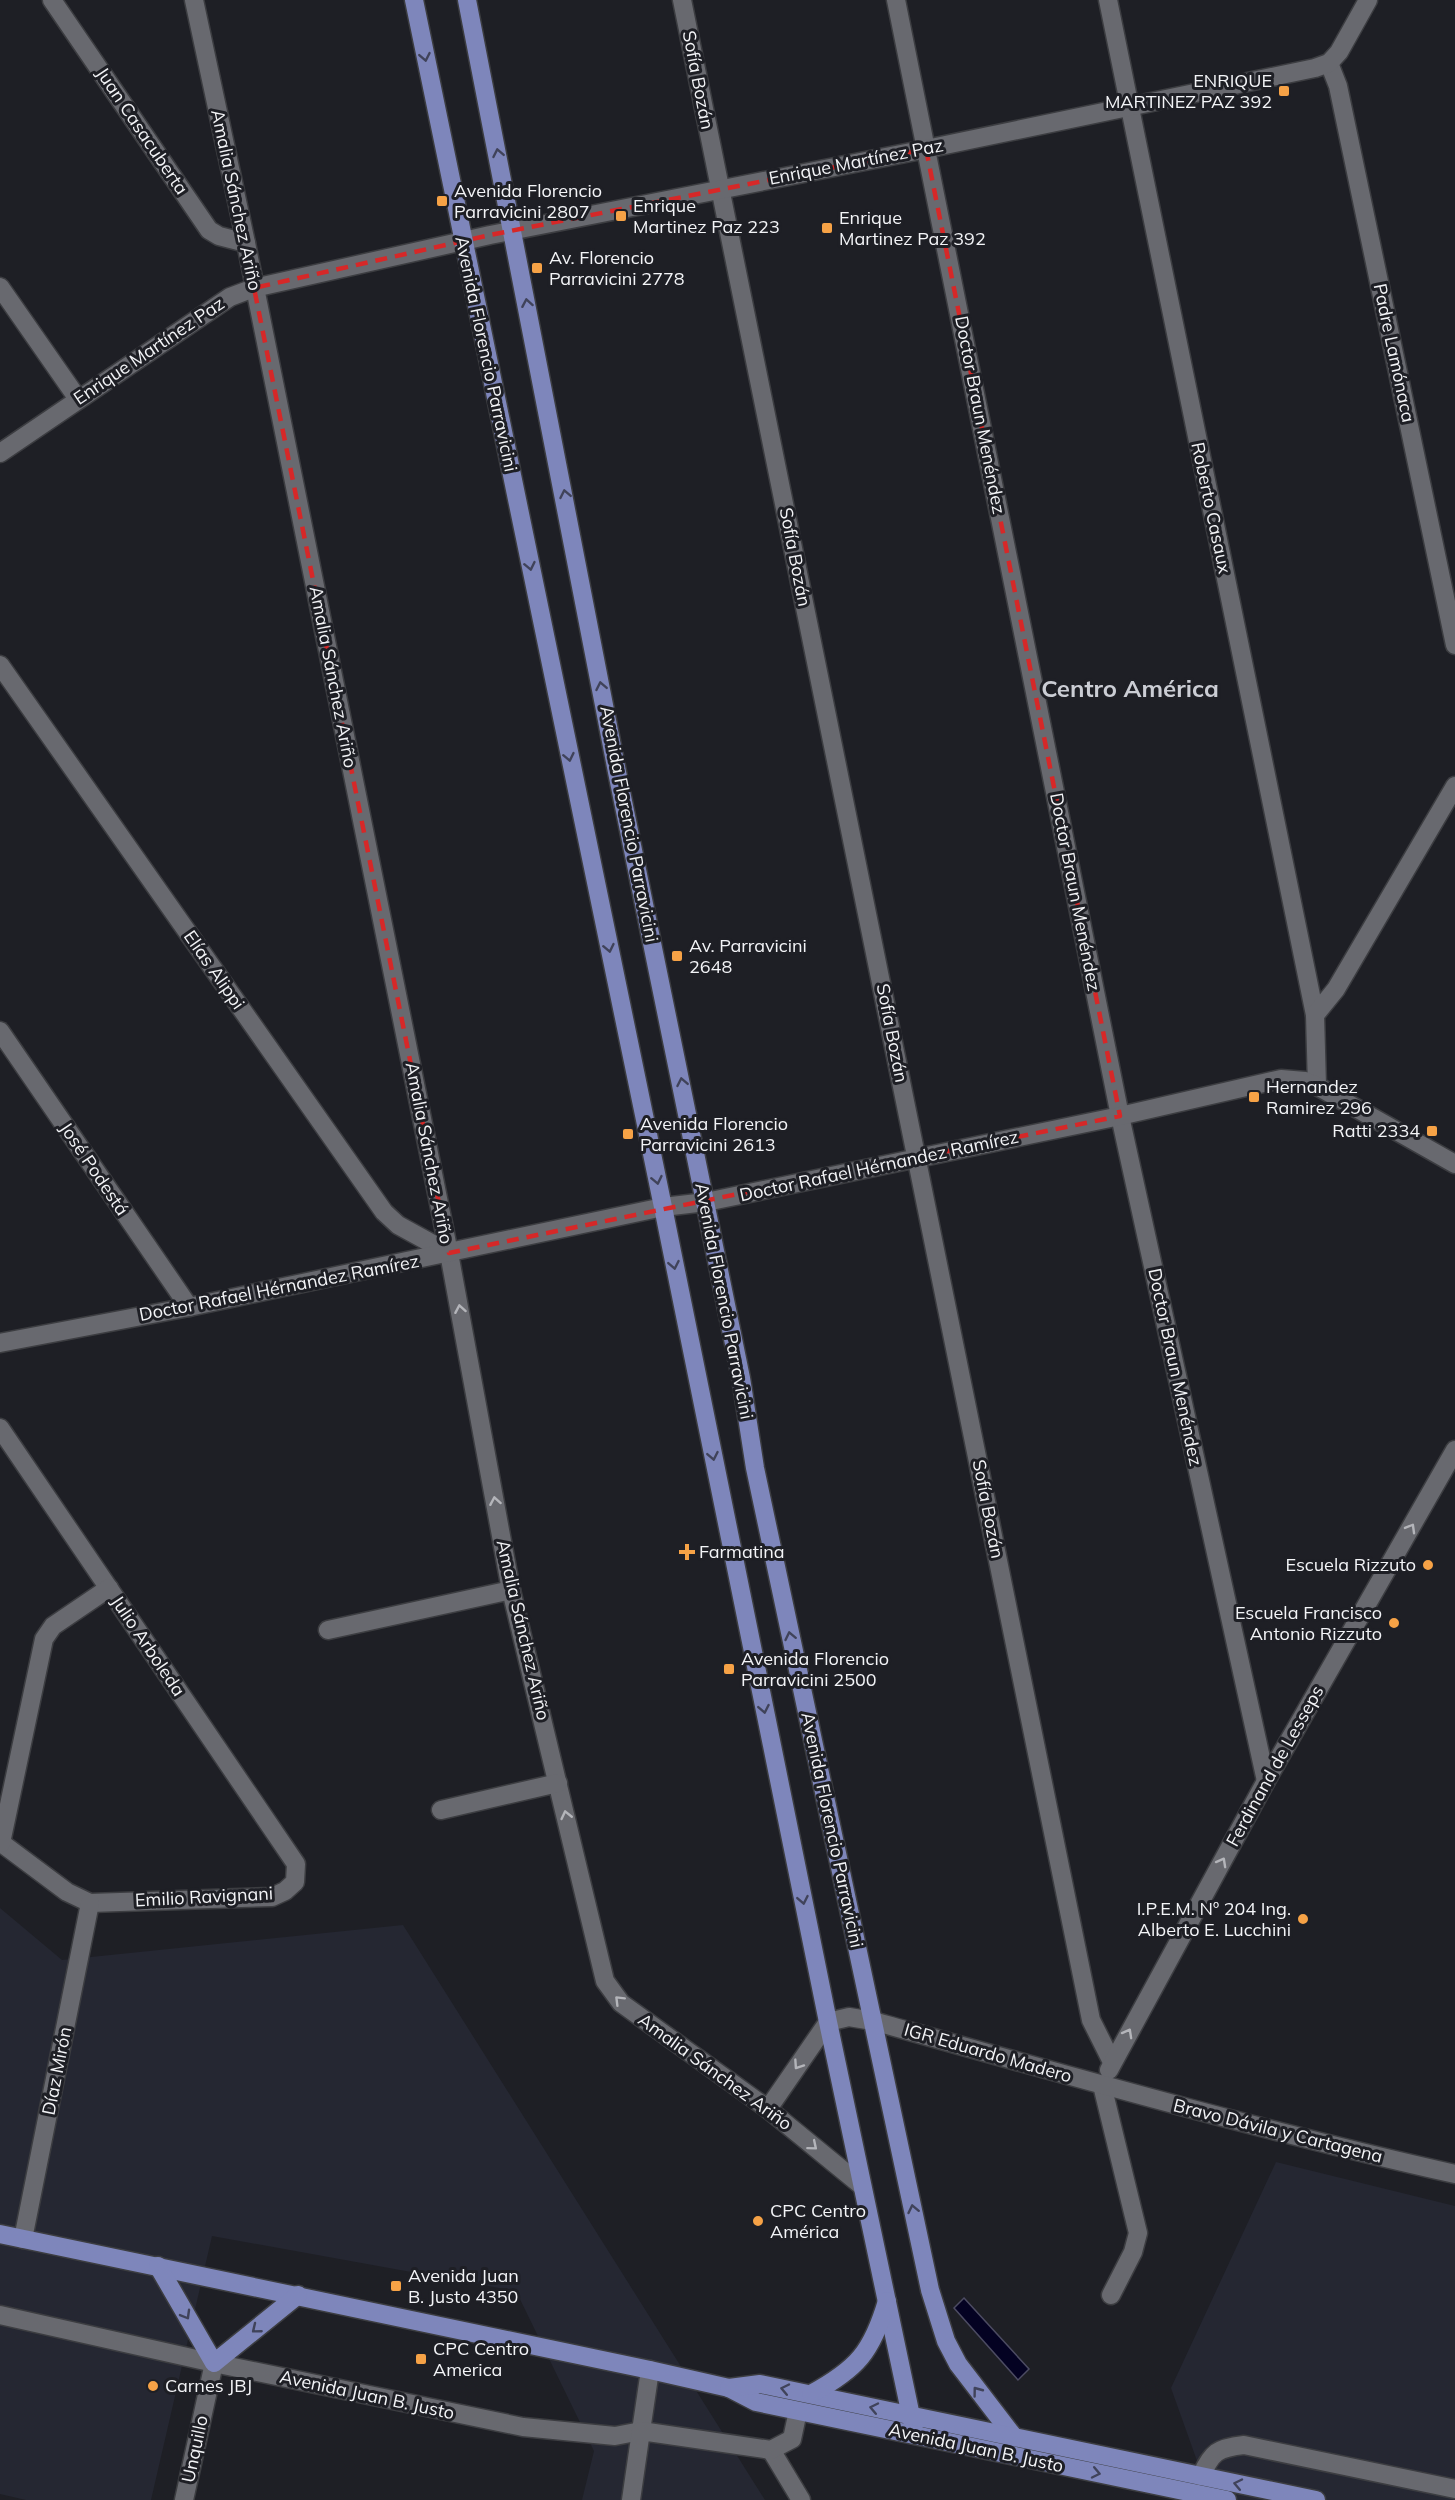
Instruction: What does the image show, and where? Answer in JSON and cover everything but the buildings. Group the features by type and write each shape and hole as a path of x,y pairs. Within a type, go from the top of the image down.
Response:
{"main road":[{"name":"Avenida Florencio Parravicini","path":"414,0 663,1207 828,2022 915,2435"},
{"name":"Avenida Florencio Parravicini","path":"467,0 514,231 617,772 741,1378 755,1468 937,2315 958,2364 1014,2437"},
{"name":"Avenida Juan B. Justo","path":"0,2234 650,2370 729,2388 756,2402 1227,2500"},
{"path":"158,2266 214,2363 298,2295"},
{"path":"811,2394 835,2381 853,2367 866,2352 878,2331 888,2299"},
{"name":"Avenida Juan B. Justo","path":"729,2388 760,2384 1316,2500"}],"street":[{"name":"Juan Casacuberta","path":"52,0 209,230 219,236 246,243"},
{"name":"Amalia Sánchez Ariño","path":"194,0 246,243 449,1253 512,1590 605,1981 621,2003 768,2109 862,2186"},
{"name":"Sofía Bozán","path":"682,0 1091,2020 1112,2062"},
{"name":"Doctor Braun Menéndez","path":"896,0 1120,1116 1266,1781"},
{"name":"Roberto Casaux","path":"1108,0 1315,1015"},
{"path":"1329,63 1339,52 1368,0"},
{"name":"Enrique Martínez Paz","path":"0,453 230,297 254,288 462,241 926,149 1315,68 1329,63"},
{"name":"Padre Lamónaca","path":"1329,63 1338,86 1455,645"},
{"path":"0,286 78,399"},
{"name":"Elías Alippi","path":"0,665 384,1212 398,1225 449,1253"},
{"path":"1317,1086 1315,1015 1336,989 1449,812 1455,786"},
{"name":"José Podestá","path":"0,1031 189,1307"},
{"name":"Doctor Rafael Hérnandez Ramírez","path":"0,1342 189,1307 663,1207 706,1202 1120,1116 1281,1079 1305,1081 1317,1086 1455,1164"},
{"name":"Julio Arboleda","path":"0,1428 296,1864"},
{"name":"Ferdinand de Lesseps","path":"1102,2085 1112,2062 1266,1781 1455,1450"},
{"path":"90,1903 68,1892 1,1843 44,1639 53,1626 109,1588"},
{"path":"328,1630 512,1590"},
{"path":"441,1810 558,1783"},
{"name":"Emilio Ravignani","path":"90,1903 272,1897 285,1891 295,1882 296,1864"},
{"name":"Díaz Mirón","path":"23,2239 90,1903"},
{"name":"IGR Eduardo Madero","path":"828,2022 849,2017 873,2021 1102,2085"},
{"path":"768,2109 828,2022"},
{"path":"1102,2085 1138,2233 1133,2252 1111,2295"},
{"name":"Bravo Dávila y Cartagena","path":"1102,2085 1351,2150 1455,2174"},
{"name":"Avenida Juan B. Justo","path":"0,2315 214,2363 523,2427 615,2436 641,2431 771,2450"},
{"name":"Unquillo","path":"184,2500 214,2363"},
{"path":"631,2500 650,2370"},
{"path":"798,2411 792,2439 771,2450 801,2500"},
{"path":"1201,2476 1210,2456 1226,2447 1244,2445 1455,2489"},
{"path":"1157,2486 1174,2500"}],"highlighted area":[{"path":"926,149 1120,1116 449,1253 254,288 490,235"}],"shaded area":[{"path":"0,1908 62,1960 403,1925 765,2500 582,2500 594,2451 516,2291 212,2236 151,2500 26,2500 0,2494"},
{"path":"1276,2162 1455,2206 1455,2500 1211,2500 1171,2388"}],"water":[{"path":"964,2298 1029,2369 1018,2380 954,2308"}],"place":[{"name":"ENRIQUE MARTINEZ PAZ 392","path":"1284,91"},
{"name":"Avenida Florencio Parravicini 2807","path":"442,201"},
{"name":"Enrique Martinez Paz 223","path":"621,216"},
{"name":"Enrique Martinez Paz 392","path":"827,228"},
{"name":"Av. Florencio Parravicini 2778","path":"537,268"},
{"name":"Av. Parravicini 2648","path":"677,956"},
{"name":"Hernandez Ramirez 296","path":"1254,1097"},
{"name":"Ratti 2334","path":"1432,1131"},
{"name":"Avenida Florencio Parravicini 2613","path":"628,1134"},
{"name":"Farmatina","path":"687,1552"},
{"name":"Escuela Rizzuto","path":"1428,1565"},
{"name":"Escuela Francisco Antonio Rizzuto","path":"1394,1623"},
{"name":"Avenida Florencio Parravicini 2500","path":"729,1669"},
{"name":"I.P.E.M. Nº 204 Ing. Alberto E. Lucchini","path":"1303,1919"},
{"name":"CPC Centro América","path":"758,2221"},
{"name":"Avenida Juan B. Justo 4350","path":"396,2286"},
{"name":"CPC Centro America","path":"421,2359"},
{"name":"Carnes JBJ","path":"153,2386"}],"district":[{"name":"Centro América","path":"1130,689"}]}
